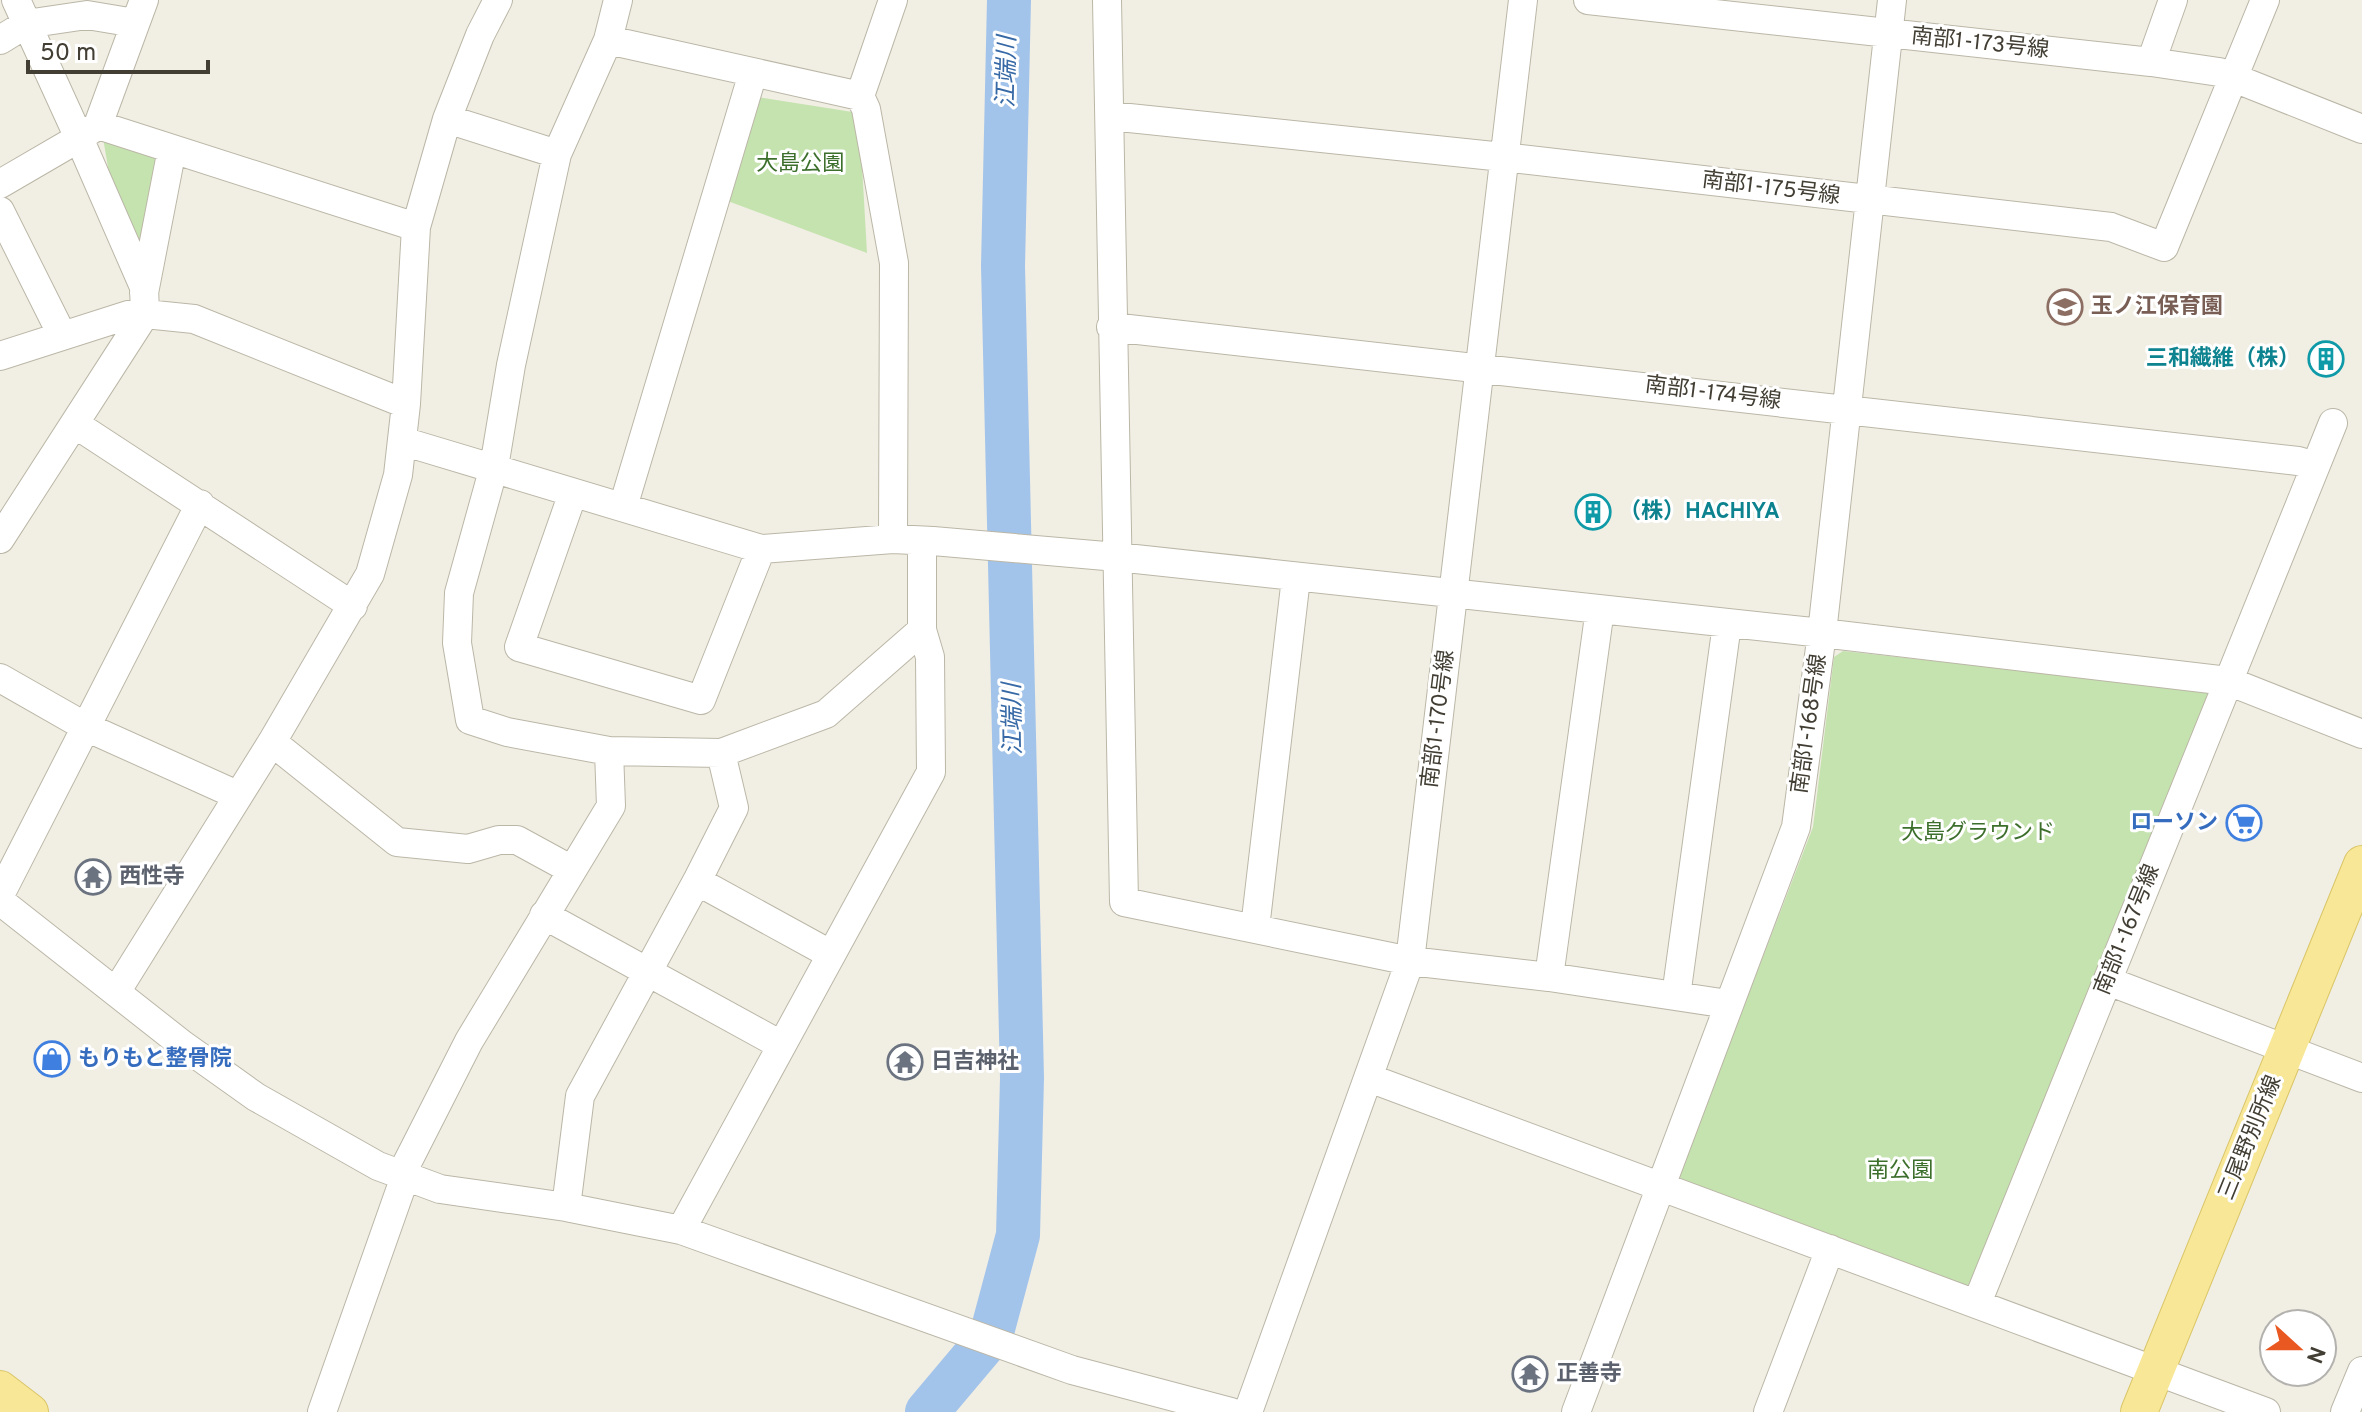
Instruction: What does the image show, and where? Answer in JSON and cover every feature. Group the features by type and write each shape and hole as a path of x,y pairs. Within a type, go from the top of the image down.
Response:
{"main road":[{"name":"三尾野別所線","path":"2139,1412 2362,864"},
{"path":"0,1389 30,1412"}],"street":[{"path":"116,992 272,742 370,574 398,475 406,404 416,227 447,119 480,35 498,0"},
{"path":"618,0 608,40 557,154 511,365 494,467 459,593 457,643 470,720 507,732 609,751 721,753 826,714 922,630"},
{"path":"893,0 860,96 866,109 894,263 893,539"},
{"path":"1107,0 1111,327 1104,556 1124,902 1410,961 1549,977 1728,1004"},
{"name":"南部1-170号線","path":"1248,1412 1410,961 1523,0"},
{"name":"南部1-173号線","path":"1588,0 2219,72 2362,129"},
{"name":"南部1-168号線","path":"1576,1412 1796,827 1822,633 1892,0"},
{"path":"2151,62 2173,0"},
{"name":"南部1-175号線","path":"1110,116 1503,157 2111,227 2164,247 2265,0"},
{"path":"0,184 89,132 139,12 87,15 21,12"},
{"path":"0,40 21,12"},
{"path":"21,12 89,132 144,303"},
{"path":"608,40 860,96"},
{"path":"623,507 753,73"},
{"path":"447,119 557,154"},
{"path":"89,132 172,149 416,227"},
{"path":"0,539 75,424 144,303 172,149"},
{"path":"0,211 62,335"},
{"path":"0,356 128,315 144,303"},
{"path":"144,303 194,319 406,404"},
{"name":"南部1-174号線","path":"1111,327 2298,461 2315,466"},
{"name":"南部1-167号線","path":"1977,1303 2333,423"},
{"path":"75,424 353,606"},
{"path":"402,441 761,549 893,539 952,543 1104,556 1822,633 2228,681 2362,734"},
{"path":"573,493 519,647 701,700 761,549"},
{"path":"200,504 0,898 183,1045 256,1097 403,1177 440,1189 566,1207 681,1230 1061,1366 1231,1412"},
{"path":"681,1230 931,772 930,657 922,630 922,541"},
{"path":"1255,928 1296,578"},
{"path":"1549,977 1600,609"},
{"path":"1676,996 1727,624"},
{"path":"0,678 86,727 237,795"},
{"path":"272,742 397,842 468,849 499,840 517,840 572,870"},
{"path":"322,1412 405,1167 469,1041 611,806 609,751"},
{"path":"566,1207 580,1096 734,808 721,753"},
{"path":"697,881 830,954"},
{"path":"544,915 781,1045"},
{"path":"2108,981 2362,1078"},
{"path":"1369,1078 2266,1412"},
{"path":"1768,1412 1830,1249"},
{"path":"2345,1412 2362,1371"}],"green space":[{"name":"大島公園","path":"757,97 859,113 867,253 725,200"},
{"path":"103,138 157,159 141,269 114,202"},
{"name":"大島グラウンド","path":"1843,651 2207,691 2211,698 1972,1283 1962,1287 1683,1183 1679,1175 1813,827 1834,657"}],"waterway":[{"name":"江端川","path":"927,1412 991,1336 1018,1235 1022,1078 1003,266 1009,0"}],"place":[{"name":"玉ノ江保育園","path":"2065,307"},
{"name":"三和繊維（株）","path":"2326,359"},
{"name":"（株）HACHIYA","path":"1593,512"},
{"name":"ローソン","path":"2244,823"},
{"name":"西性寺","path":"93,877"},
{"name":"もりもと整骨院","path":"52,1059"},
{"name":"日吉神社","path":"905,1062"},
{"name":"正善寺","path":"1530,1374"}],"park label":[{"name":"南公園","path":"1900,1171"}]}
